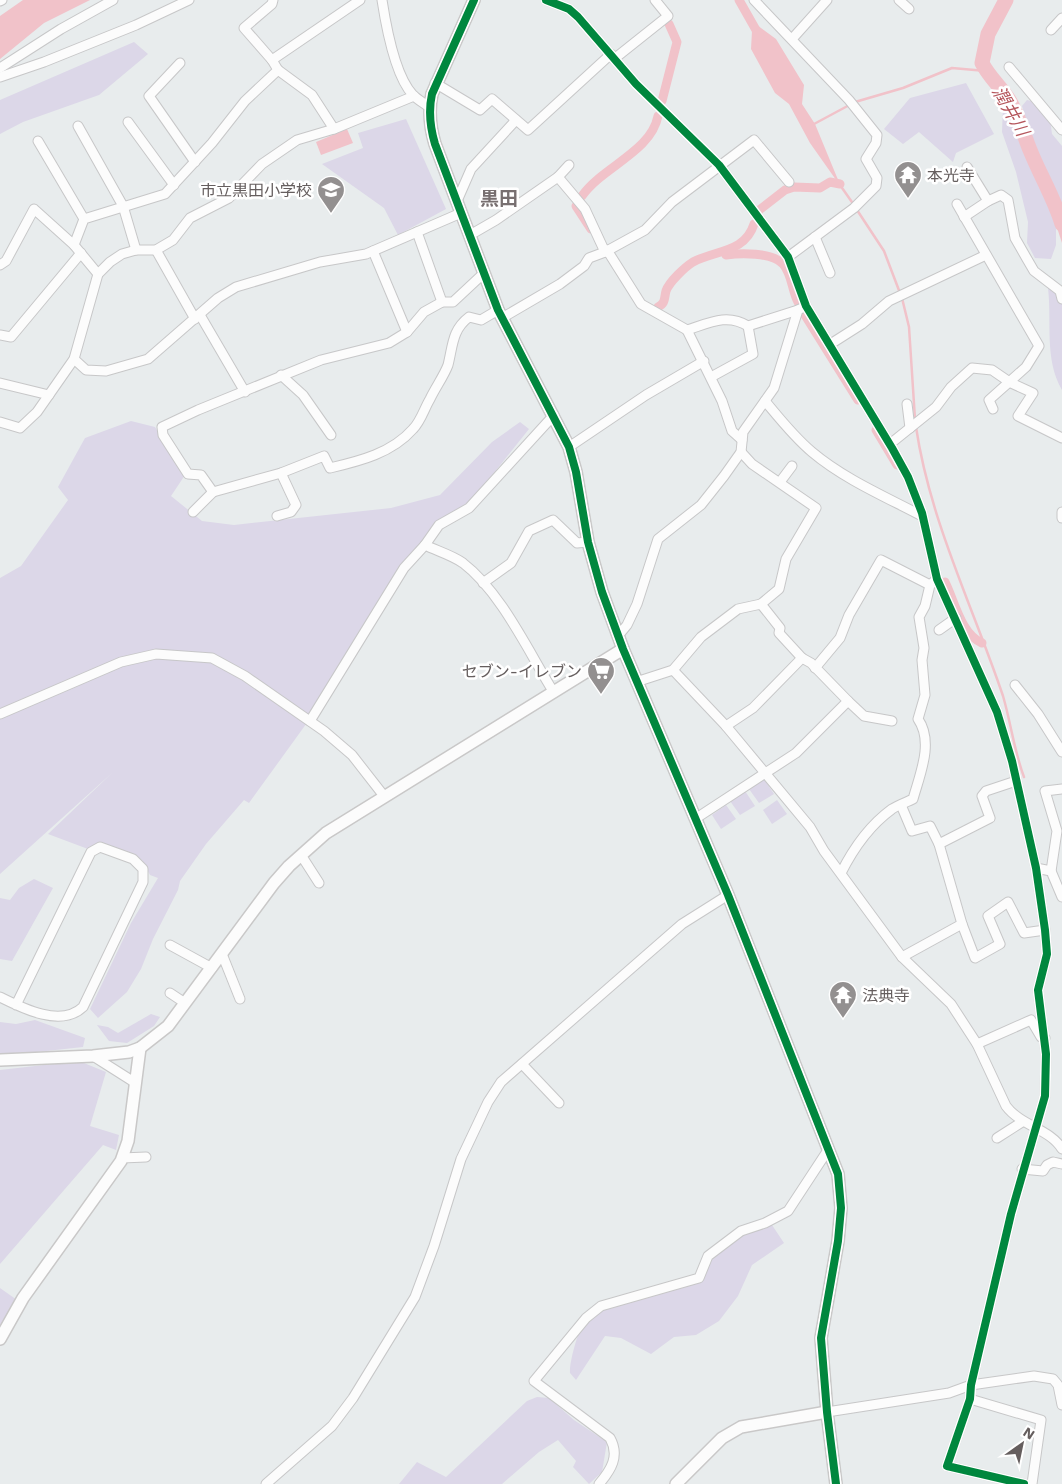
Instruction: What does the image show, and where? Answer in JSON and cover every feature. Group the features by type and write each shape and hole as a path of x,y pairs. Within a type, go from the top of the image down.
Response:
{"street":[{"path":"0,68 61,29 113,0"},
{"path":"0,76 44,62 126,29 189,0"},
{"path":"273,0 272,4 244,28 272,60 278,70 312,95 334,129"},
{"path":"272,60 360,0"},
{"path":"382,0 389,42 408,88 414,96 429,107"},
{"path":"474,0 435,84 429,107 430,128 483,274 500,314 570,447 588,542 622,650 728,895 838,1174 841,1208 838,1241 821,1338 827,1412 836,1484"},
{"path":"546,0 569,9 613,56 636,84 719,165 788,257 802,308 830,345 908,477 922,516 934,582 956,618 997,712 1016,781 1036,868 1045,930 1047,954 1038,990 1045,1038 1044,1096 1022,1169 971,1385 970,1400 947,1466 1024,1484"},
{"path":"435,84 480,110 492,99 528,130 613,56 668,16 655,0"},
{"path":"754,0 849,100 877,135 876,143 866,159 876,178 876,186 854,208 788,257"},
{"path":"792,40 827,0"},
{"path":"899,0 909,9"},
{"path":"1051,30 1062,18"},
{"path":"180,63 149,96 195,162"},
{"path":"1009,67 1062,130"},
{"path":"84,219 165,194 195,162 245,101 278,70"},
{"path":"0,422 20,428 37,412 49,396 74,359 98,274 122,254 136,250 156,250 173,240 190,218 229,198 262,164 297,140 334,129 414,96"},
{"path":"457,201 471,169 516,120"},
{"path":"128,122 174,185"},
{"path":"78,126 123,206 136,250"},
{"path":"193,512 213,492 281,474 324,456 330,468 368,459 390,448 413,430 422,415 447,366 454,333 460,324 469,317 481,320 500,314 560,284 584,266 589,258 645,230 672,202 754,140 789,182"},
{"path":"38,141 84,219"},
{"path":"470,235 496,220 558,177 569,165"},
{"path":"967,167 988,201"},
{"path":"558,177 585,209 606,251 641,304 687,330 711,377 732,430 742,440"},
{"path":"964,217 1001,195 1008,200 1015,238 1034,271 1060,290 1062,299"},
{"path":"957,204 1039,346 1026,367 1011,383 989,400 993,409"},
{"path":"0,265 6,261 34,209 74,245 98,274"},
{"path":"74,359 86,370 106,370 148,359 218,298 236,287 298,268 373,251 461,213"},
{"path":"74,245 84,219"},
{"path":"417,232 442,302"},
{"path":"815,237 830,273"},
{"path":"156,250 245,392"},
{"path":"373,251 407,332"},
{"path":"0,335 10,338 81,253"},
{"path":"830,345 862,324 889,301 986,255"},
{"path":"213,492 201,475 188,474 163,435 162,428 198,410 321,360 389,342 407,332 424,312 442,302 452,302 483,274"},
{"path":"687,330 712,321 736,319 748,326 802,308"},
{"path":"618,636 627,625 637,604 658,539 701,505 741,452 743,432 774,388 802,308"},
{"path":"711,377 753,354 748,326"},
{"path":"570,447 646,395 704,362"},
{"path":"890,444 936,407 951,387 972,368 992,370 1011,383 1033,393 1018,416 1062,438"},
{"path":"281,376 303,395 331,435"},
{"path":"0,382 49,396"},
{"path":"765,401 795,437 814,453 855,480 922,516"},
{"path":"907,404 911,428"},
{"path":"310,721 404,568 425,545 439,525 469,508 554,415"},
{"path":"636,682 673,670 701,637 738,609 762,604 779,589 786,559 816,508 752,464 741,452"},
{"path":"780,482 792,466"},
{"path":"277,516 291,512 296,505 281,474"},
{"path":"1062,512 1062,518"},
{"path":"483,583 510,563 529,531 554,520 577,543 588,542"},
{"path":"425,545 462,563 483,583 518,630 554,691"},
{"path":"815,668 840,638 849,615 881,560 934,582"},
{"path":"841,873 849,857 864,836 893,808 913,799 926,752 924,728 918,719 925,694 922,660 924,648 919,617 934,582"},
{"path":"762,604 780,628 779,633 802,658 815,668 864,716 892,721"},
{"path":"939,630 956,618"},
{"path":"0,1060 93,1056 129,1052 140,1048 162,1032 212,968 274,883 326,833 622,650"},
{"path":"0,714 121,662 156,654 212,658 245,676 310,721 352,756 384,796"},
{"path":"726,726 753,708 802,658"},
{"path":"673,670 726,726 810,827 902,957 951,1004 977,1044 1006,1106 1022,1122 1060,1144"},
{"path":"1015,685 1038,714 1062,752"},
{"path":"695,819 796,753 848,701"},
{"path":"938,844 990,818 982,796 986,792 1016,781"},
{"path":"1062,789 1045,791 1057,831 1051,871 1062,897"},
{"path":"901,805 912,831 930,826 938,844 962,924 975,958 1000,944 988,916 1008,902 1024,933 1045,930"},
{"path":"0,997 16,1005 34,1014 63,1016 78,1012 83,1007 143,882 143,869 133,859 100,847 91,852 16,1005"},
{"path":"301,856 319,883"},
{"path":"1036,868 1051,871"},
{"path":"266,1484 332,1426 353,1398 396,1328 418,1289 461,1158 488,1102 501,1082 682,924 728,895"},
{"path":"902,957 962,924"},
{"path":"170,946 212,968"},
{"path":"222,954 240,999"},
{"path":"170,993 185,1003"},
{"path":"977,1044 1031,1020 1041,1037 1045,1038"},
{"path":"0,1339 23,1298 122,1158 128,1141 134,1082 140,1048"},
{"path":"93,1056 134,1082"},
{"path":"522,1064 559,1103"},
{"path":"998,1138 1022,1122"},
{"path":"599,1484 612,1469 614,1445 610,1438 534,1381 586,1318 601,1306 699,1278 708,1256 741,1231 765,1223 788,1210 828,1150"},
{"path":"122,1158 146,1157"},
{"path":"1022,1169 1044,1171 1047,1165 1053,1162 1062,1164"},
{"path":"676,1484 722,1438 741,1427 949,1392 971,1385 1034,1376 1046,1376 1053,1379 1058,1385 1062,1405"},
{"path":"970,1400 1041,1420 1032,1484"}],"shaded area":[{"path":"23,0 90,0 44,23 0,59 0,16"},
{"path":"757,25 776,39 804,85 802,104 815,124 841,187 810,143 789,104 775,93 751,49 752,31"},
{"path":"134,42 148,54 99,95 23,122 0,134 0,100"},
{"path":"966,83 994,134 956,153 953,162 919,132 903,144 884,129 910,98"},
{"path":"1027,100 1039,103 1049,112 1052,134 1062,146 1062,207 1038,158 1022,106"},
{"path":"1003,106 1015,115 1014,123 1034,158 1056,222 1056,245 1051,259 1035,258 1027,243 1028,222 1016,172 1002,132"},
{"path":"406,119 446,209 398,235 384,208 322,164 363,148 358,133"},
{"path":"347,129 353,143 321,155 316,142"},
{"path":"1047,197 1054,197 1062,212 1062,243"},
{"path":"1059,287 1062,297 1062,390 1056,378 1051,353 1048,288"},
{"path":"131,421 155,427 185,475 171,496 202,521 234,525 391,508 440,495 492,442 520,422 529,429 474,498 427,534 322,702 249,803 244,800 206,844 180,881 178,890 153,939 141,969 127,992 98,1018 90,1009 131,923 158,878 150,875 142,860 95,847 88,849 48,834 112,773 0,874 0,578 21,566 68,500 58,487 85,438"},
{"path":"764,779 774,794 759,803 749,789"},
{"path":"745,791 755,806 740,815 730,801"},
{"path":"777,800 787,814 772,824 763,810"},
{"path":"726,805 736,819 721,829 712,815"},
{"path":"34,879 53,888 12,961 0,959 0,898 10,900 19,888"},
{"path":"151,1014 160,1017 154,1026 127,1043 109,1041 97,1025 108,1027 118,1033"},
{"path":"35,1020 85,1038 83,1047 0,1056 0,1022 16,1024"},
{"path":"79,1061 106,1072 90,1126 119,1135 116,1150 103,1145 0,1264 0,1070"},
{"path":"768,1219 784,1243 752,1265 738,1296 719,1321 696,1335 674,1337 651,1354 621,1338 605,1336 576,1380 570,1373 573,1353 580,1329 586,1318 593,1312 621,1300 698,1278 708,1256"},
{"path":"0,1288 17,1300 0,1330"},
{"path":"537,1397 549,1398 574,1420 607,1442 602,1472 589,1484 573,1467 576,1461 558,1440 539,1452 502,1484 399,1484 417,1462 446,1477 527,1401"}],"waterway":[{"path":"739,0 760,37"},
{"name":"潤井川","path":"1006,0 988,34 982,63 1006,95 1018,118 1062,224"},
{"path":"662,101 677,42 669,24"},
{"path":"814,124 855,102 903,88 952,68 986,71"},
{"path":"582,196 601,176 646,140 654,129 658,116"},
{"path":"758,211 785,190 794,187 820,188 830,182 840,184"},
{"path":"840,185 854,205"},
{"path":"576,206 591,229"},
{"path":"857,210 884,251 900,293"},
{"path":"658,307 664,302 670,283 686,267 702,258 737,246 750,233 754,224"},
{"path":"726,255 756,254 778,260 786,268 798,302"},
{"path":"902,298 909,327 915,419"},
{"path":"805,315 858,400"},
{"path":"916,427 931,496 1003,696 1024,777"},
{"path":"876,430 897,465"},
{"path":"945,582 959,617 975,639 982,643"}],"cycle path":[{"path":"474,0 432,94 430,119 435,144 498,310 569,447 576,472 588,542 602,592 623,649 728,895 838,1174 841,1208 838,1241 821,1338 827,1412 836,1484"},
{"path":"546,0 569,9 578,17 636,84 719,165 788,257 806,306 908,477 922,513 937,579 997,712 1012,761 1036,868 1045,930 1047,954 1038,990 1046,1054 1045,1096 1011,1214 971,1385 970,1399 947,1466 1024,1484"}],"place":[{"name":"本光寺","path":"908,199"},
{"name":"市立黒田小学校","path":"331,214"},
{"name":"セブン-イレブン","path":"601,695"},
{"name":"法典寺","path":"843,1019"}],"district":[{"name":"黒田","path":"499,198"}]}
